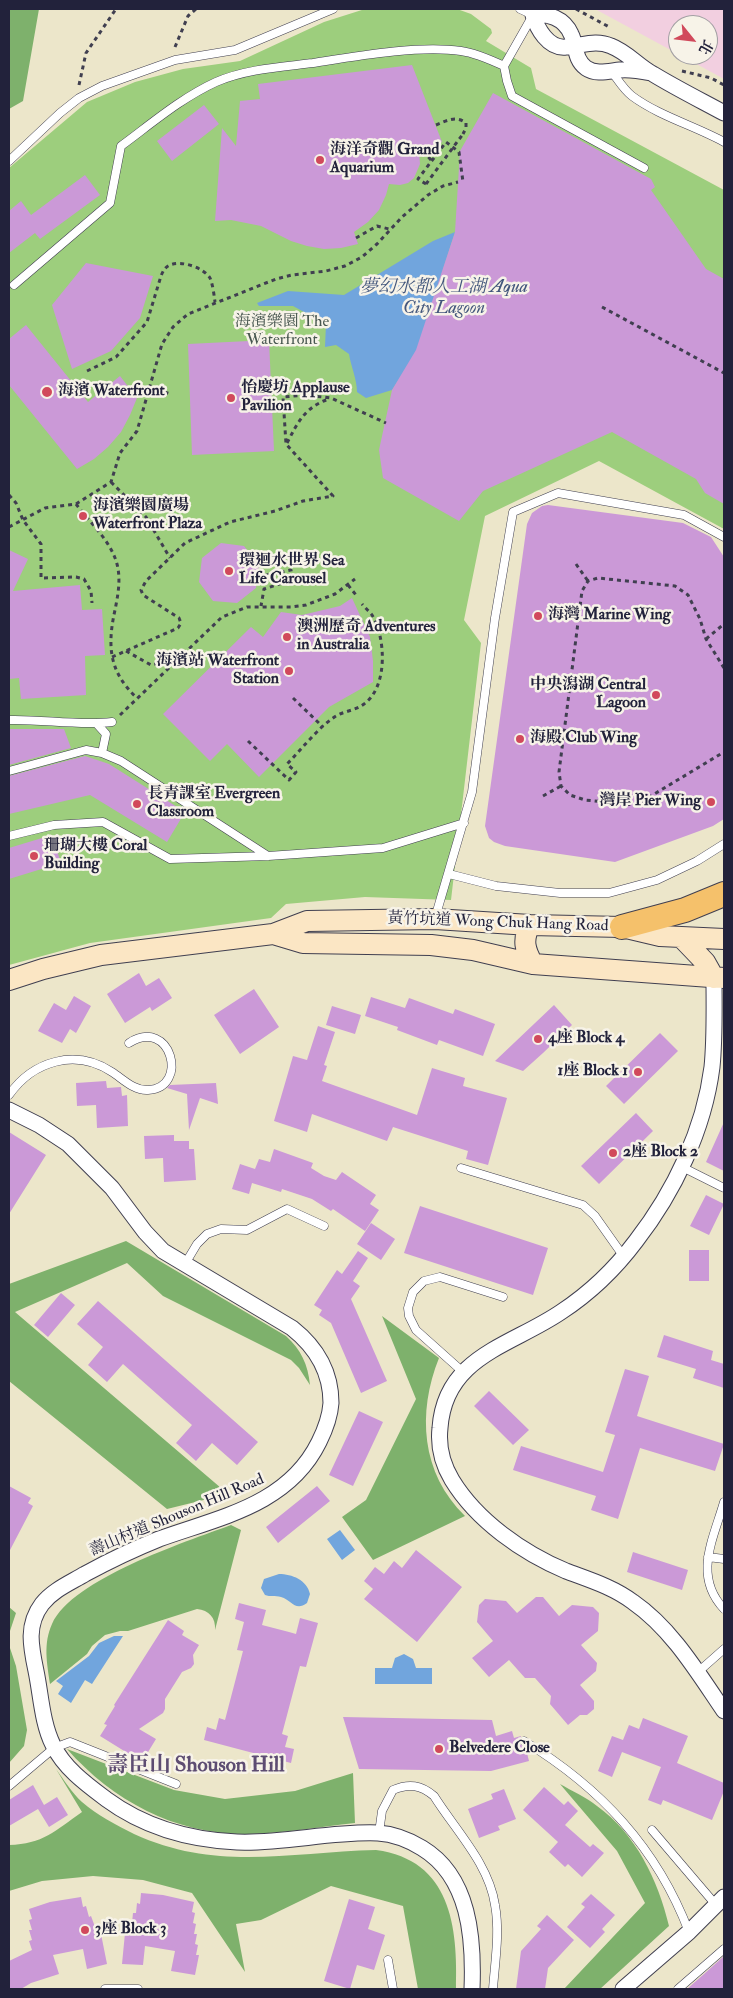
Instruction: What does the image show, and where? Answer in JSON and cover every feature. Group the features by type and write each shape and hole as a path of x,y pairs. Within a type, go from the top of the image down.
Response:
{"highway":[{"path":"622,927 685,910 724,894"}],"main road":[{"name":"黃竹坑道 Wong Chuk Hang Road","path":"9,980 43,969 101,955 273,934 307,921 434,919 530,925 622,927 660,936 724,939"},
{"path":"530,925 525,935 525,950 533,964"},
{"name":"黃竹坑道 Wong Chuk Hang Road","path":"273,934 303,943 431,945 472,950 533,964 721,973"},
{"path":"682,938 705,962 721,973"}],"street":[{"path":"651,73 619,70 597,72 587,69 578,60 574,46 571,34 556,18 546,13 530,11 536,27 544,37 564,48 574,46 601,42 613,46 651,73 724,113"},
{"path":"721,973 712,1067 700,1118 682,1167 654,1217 609,1274 577,1302 542,1324 487,1352 463,1372 449,1393 444,1406 439,1434 444,1463 458,1489 480,1514 510,1539 553,1565 620,1593 646,1611 698,1672 724,1712"},
{"name":"壽山村道 Shouson Hill Road","path":"9,1110 39,1125 68,1144 112,1188 154,1242 184,1264 303,1336 312,1346 325,1369 329,1383 330,1411 325,1429 307,1463 285,1486 272,1495 238,1512 135,1549 61,1588 43,1602 33,1622 31,1643 47,1728 54,1748 73,1772 111,1803 149,1823 191,1836 221,1841 256,1842 378,1833 405,1839 417,1845 434,1856 449,1871 459,1890 471,1931 473,1947 472,1989"},
{"path":"623,1989 689,1932 720,1901"}],"lane":[{"path":"9,161 60,113 79,98 102,86 175,60 234,50 333,9"},
{"path":"530,11 504,66 512,96 644,168"},
{"path":"14,285 110,203 121,146 182,101 217,82 252,72 348,58 430,49 462,51 484,57 504,66"},
{"path":"612,72 624,89 632,96 724,142"},
{"path":"434,919 472,792 495,618 513,512 558,493 684,515 724,538"},
{"path":"9,720 98,724 112,722"},
{"path":"98,724 106,734 102,753"},
{"path":"9,771 86,750 102,753 121,761 268,856"},
{"path":"9,836 54,825 103,822 170,859 268,856 384,848 464,823"},
{"path":"449,874 496,886 560,893 609,893 657,880 697,861 724,844"},
{"path":"9,1095 27,1074 43,1065 60,1060 86,1061 99,1065 139,1089 155,1089 162,1084 172,1071 172,1063 167,1047 156,1038 149,1037 135,1039 129,1043"},
{"path":"682,1167 724,1188"},
{"path":"462,1168 583,1205 595,1216 624,1257"},
{"path":"184,1264 197,1244 207,1234 221,1229 247,1230 287,1210 324,1226"},
{"path":"463,1372 416,1330 412,1324 408,1308 412,1292 424,1281 440,1277 503,1297"},
{"path":"724,1502 708,1558 707,1576 712,1594 724,1609"},
{"path":"708,1558 724,1559"},
{"path":"698,1672 724,1650"},
{"path":"524,1741 549,1756 590,1788 627,1825 647,1851 664,1878 679,1906 689,1932"},
{"path":"9,1786 54,1748 70,1742 176,1784"},
{"path":"378,1833 382,1811 393,1790 406,1785 414,1785 434,1796 482,1868 493,1893 497,1919 493,1989"},
{"path":"652,1830 720,1901"},
{"path":"678,1989 724,1949"},
{"path":"388,1960 393,1989"},
{"path":"104,1989 138,1989"}],"path":[{"path":"79,98 79,84 86,53 116,9"},
{"path":"175,60 174,50 188,16 196,9"},
{"path":"436,125 454,119 461,119 466,123 466,128 463,134 426,184 418,179 446,142 458,152 463,182"},
{"path":"422,151 432,161"},
{"path":"9,526 45,508 76,504 110,482 120,453 137,431 162,344 173,327 188,314 276,279 345,266 362,257 377,244 414,205 443,186 458,182"},
{"path":"356,238 377,226 389,230"},
{"path":"87,371 116,357 147,322 160,276 169,265 176,264 200,269 209,278 215,302"},
{"path":"602,307 724,373"},
{"path":"149,388 171,394"},
{"path":"112,657 178,628 181,623 179,618 143,594 141,590 146,581 185,544 230,522 274,511 303,501 333,496 286,444 283,398 305,395 332,398 386,423"},
{"path":"286,444 304,413 316,403 332,398"},
{"path":"110,482 146,517 170,558"},
{"path":"9,495 16,503 22,520 41,544 41,578 76,577 84,580 91,591 92,603"},
{"path":"76,504 105,539 113,552 118,566 119,581 111,636 112,657 116,673 124,686 137,698"},
{"path":"576,564 588,581"},
{"path":"257,577 291,570 292,580 264,589 261,606"},
{"path":"724,668 706,639 695,607 688,595 675,586 598,578 588,581 582,591 560,772 560,786 570,795 585,800 636,805 724,752"},
{"path":"112,722 222,617 238,607 291,607 306,605 321,601 356,579"},
{"path":"348,585 356,595"},
{"path":"248,741 289,780 296,772 287,764 323,727 334,717 364,705 374,695 383,662 379,635 372,616 362,604"},
{"path":"706,639 724,624"},
{"path":"126,651 151,665 165,662 169,667"},
{"path":"293,698 323,727"},
{"path":"543,796 560,786"}],"shaded area":[{"path":"595,9 724,9 724,79 698,65 718,65 718,15 668,15 668,49"}],"green space":[{"path":"9,9 39,9 23,101 9,109"},
{"name":"海濱樂園 The Waterfront","path":"365,9 457,9 471,14 491,29 492,33 486,41 531,68 536,89 724,190 724,529 599,461 485,516 464,620 481,643 451,900 365,897 286,904 271,918 90,943 9,965 9,168 87,102 135,82 183,69 240,61 324,22"},
{"path":"126,1241 286,1336 303,1358 308,1370 310,1385 299,1368 291,1360 163,1296 127,1263 15,1312 228,1494 167,1509 9,1381 9,1284"},
{"path":"382,1316 439,1358 428,1400 427,1442 439,1481 450,1499 465,1516 373,1560 342,1517 366,1500 416,1399"},
{"path":"231,1525 241,1530 215,1630 211,1615 197,1609 128,1631 105,1635 92,1646 87,1654 50,1684 46,1654 49,1631 64,1608 82,1592 105,1577 132,1564 186,1541"},
{"path":"9,1607 16,1613 9,1634"},
{"path":"9,1645 16,1666 27,1730 24,1746 9,1763"},
{"path":"67,1749 174,1790 225,1799 295,1791 353,1773 355,1823 248,1834 221,1833 196,1828 171,1821 126,1799 85,1768"},
{"path":"56,1769 75,1795 94,1811 134,1834 165,1846 195,1853 224,1856 284,1856 376,1850 401,1856 420,1867 435,1882 445,1900 455,1943 456,1989 418,1989 403,1906 331,1886 261,1920 236,1924 245,1972 192,1893 143,1880 93,1876 42,1881 9,1891 9,1845 40,1839 56,1831 82,1812"},
{"path":"560,1784 584,1797 611,1817 634,1844 652,1875 669,1926 600,1989 564,1989 645,1903 617,1851"}],"water":[{"path":"455,232 417,351 392,390 366,398 357,392 349,354 336,345 325,347 326,324 293,306 259,306 257,303 288,291 344,295 433,241"},
{"path":"340,1530 355,1550 342,1560 327,1539"},
{"path":"279,1574 294,1577 306,1585 310,1594 307,1603 296,1606 285,1598 265,1595 261,1588 264,1579"},
{"path":"114,1636 123,1636 92,1684 85,1680 71,1703 58,1694 63,1686 56,1681 89,1656 99,1643"},
{"path":"404,1654 413,1659 416,1668 432,1668 432,1684 375,1684 375,1668 392,1668 395,1658"}],"building":[{"name":"海洋奇觀 Grand Aquarium","path":"412,65 442,142 419,152 420,164 414,178 408,183 400,185 389,184 379,210 368,222 354,232 358,244 324,249 291,241 261,226 231,220 215,221 222,128 236,146 240,101 260,99 258,84"},
{"path":"493,93 651,179 655,187 651,190 706,269 724,279 724,504 705,493 696,479 612,432 483,491 459,521 383,478 379,450 392,390 416,350 455,232 460,151"},
{"path":"204,105 219,124 172,161 157,141"},
{"path":"85,175 100,195 40,239 35,233 9,253 9,211 21,201 31,215"},
{"path":"86,263 153,276 140,318 111,351 72,369 52,305"},
{"name":"海濱 Waterfront","path":"26,325 88,402 120,376 137,398 121,432 94,459 77,469 9,385 9,339"},
{"name":"怡慶坊 Applause Pavilion","path":"269,340 274,451 192,455 188,344"},
{"path":"548,505 683,523 711,537 724,557 724,819 713,826 615,862 505,846 489,838 485,826 527,524 532,513 542,506"},
{"name":"環迴水世界 Sea Life Carousel","path":"221,543 244,546 259,565 256,588 237,603 213,601 199,582 202,558"},
{"path":"9,550 28,559 13,591 80,585 82,610 102,609 105,655 85,656 86,695 21,699 19,678 9,679"},
{"name":"海濱站 Waterfront Station","path":"352,598 370,637 373,682 329,707 259,777 227,744 210,761 163,714 251,627 263,637 281,612 302,615 340,606"},
{"path":"9,729 64,729 71,748 9,765"},
{"name":"長青課室 Evergreen Classroom","path":"85,756 109,764 185,812 167,842 90,795 9,814 9,776"},
{"name":"珊瑚大樓 Coral Building","path":"52,835 61,863 9,879 9,848"},
{"path":"139,973 146,986 159,978 172,998 152,1011 150,1007 125,1023 107,994"},
{"path":"254,989 279,1027 240,1054 214,1015"},
{"path":"74,996 91,1006 76,1033 70,1029 62,1043 38,1031 54,1003 66,1010"},
{"path":"371,997 405,1008 409,998 453,1014 455,1009 495,1024 483,1056 439,1040 437,1045 397,1030 398,1027 365,1016"},
{"name":"4座 Block 4","path":"554,1005 572,1025 543,1053 523,1071 495,1061"},
{"path":"332,1006 361,1015 355,1034 326,1025"},
{"path":"318,1026 335,1032 324,1065 327,1066 322,1081 417,1115 432,1068 465,1078 463,1086 507,1098 488,1165 466,1159 468,1151 393,1127 387,1141 312,1114 307,1132 274,1121 293,1056 307,1060"},
{"name":"1座 Block 1","path":"660,1033 678,1051 624,1104 606,1086"},
{"path":"106,1081 107,1088 121,1087 122,1096 127,1095 128,1126 97,1128 96,1105 77,1106 76,1083"},
{"path":"216,1083 218,1104 200,1098 189,1130 187,1094 167,1088 170,1085"},
{"name":"2座 Block 2","path":"636,1113 653,1131 599,1184 581,1166"},
{"path":"724,1122 724,1171 706,1162"},
{"path":"9,1132 46,1155 9,1214"},
{"path":"174,1135 174,1141 189,1141 189,1149 194,1149 196,1180 164,1182 163,1158 145,1159 144,1136"},
{"path":"274,1149 313,1163 311,1168 324,1176 336,1180 342,1172 376,1195 370,1204 379,1210 365,1231 333,1209 331,1211 312,1199 282,1189 281,1192 252,1183 249,1194 232,1189 240,1164 255,1169 259,1159 270,1162"},
{"path":"706,1195 724,1204 709,1235 690,1226"},
{"path":"420,1206 548,1248 533,1295 404,1253"},
{"path":"371,1223 395,1239 381,1260 357,1244"},
{"path":"689,1250 709,1250 709,1281 689,1281"},
{"path":"358,1251 368,1258 353,1281 360,1286 351,1299 387,1381 361,1393 331,1323 319,1315 322,1310 314,1305 337,1270 342,1274"},
{"path":"61,1293 75,1305 48,1337 34,1325"},
{"path":"98,1301 258,1442 237,1465 212,1443 196,1461 176,1443 192,1425 123,1364 107,1382 88,1365 103,1347 77,1324"},
{"path":"664,1335 713,1351 711,1360 724,1364 724,1388 693,1378 696,1369 657,1357"},
{"path":"625,1369 649,1376 637,1416 724,1444 715,1471 640,1448 618,1519 591,1510 596,1496 513,1470 521,1446 603,1472 615,1435 605,1432"},
{"path":"489,1391 529,1430 513,1445 474,1406"},
{"path":"359,1411 383,1422 353,1486 329,1475"},
{"path":"9,1486 31,1498 28,1503 33,1506 9,1552"},
{"path":"317,1486 330,1501 278,1543 266,1527"},
{"path":"416,1550 462,1587 417,1642 364,1599 373,1589 364,1581 375,1567 384,1574 394,1561 402,1568"},
{"path":"633,1552 688,1570 682,1590 627,1572"},
{"path":"536,1597 543,1597 559,1616 572,1605 593,1607 599,1613 598,1631 581,1645 597,1663 596,1671 580,1685 594,1701 594,1709 587,1715 580,1715 568,1725 550,1704 551,1696 535,1678 525,1678 509,1660 489,1677 472,1658 493,1641 477,1622 479,1605 485,1599 506,1601 517,1613"},
{"path":"239,1603 266,1610 262,1625 296,1634 300,1618 318,1623 306,1667 300,1666 282,1734 288,1736 285,1747 294,1749 291,1763 204,1740 207,1727 216,1730 219,1718 225,1720 243,1651 237,1650 244,1622 235,1619"},
{"path":"168,1620 184,1631 182,1635 199,1645 193,1655 194,1664 191,1668 182,1672 165,1699 163,1713 139,1729 156,1739 142,1762 100,1736 107,1725 104,1724 114,1705"},
{"name":"Belvedere Close","path":"343,1717 492,1720 496,1736 512,1731 514,1738 521,1736 519,1743 526,1749 529,1761 491,1771 359,1769"},
{"path":"643,1718 688,1736 677,1763 724,1783 724,1791 712,1820 663,1800 661,1805 648,1800 661,1767 622,1752 612,1777 598,1771 612,1736 623,1740 629,1725 639,1729"},
{"path":"33,1785 44,1805 57,1797 68,1815 49,1827 38,1809 9,1826 9,1800"},
{"path":"544,1787 564,1805 568,1801 578,1811 565,1825 590,1847 593,1844 604,1853 582,1877 568,1864 565,1867 549,1852 558,1842 523,1810"},
{"path":"504,1789 516,1819 498,1826 500,1830 479,1838 468,1809 493,1799 491,1794"},
{"path":"141,1893 163,1895 194,1902 192,1912 195,1913 193,1923 196,1924 194,1934 197,1934 195,1944 198,1945 196,1955 199,1955 195,1975 171,1971 175,1951 145,1946 143,1965 122,1964 125,1933 128,1933 129,1923 132,1923 133,1913 136,1913 137,1903 140,1904"},
{"path":"591,1894 615,1915 602,1929 605,1932 590,1948 567,1927 585,1907 581,1904"},
{"path":"81,1897 83,1907 86,1906 98,1935 101,1934 107,1964 87,1969 83,1949 53,1955 59,1974 31,1983 21,1989 9,1989 9,1961 32,1950 29,1941 32,1940 29,1930 32,1930 29,1920 32,1919 29,1909 50,1902"},
{"path":"349,1899 375,1907 368,1929 385,1935 374,1970 357,1965 350,1989 324,1981"},
{"path":"547,1915 574,1940 548,1968 545,1989 516,1989 521,1951 541,1929 537,1926"},
{"path":"724,1956 724,1989 687,1989 704,1974"}],"place":[{"name":"海洋奇觀 Grand Aquarium","path":"320,160"},
{"name":"海濱 Waterfront","path":"47,392"},
{"name":"怡慶坊 Applause Pavilion","path":"231,398"},
{"name":"海濱樂園廣場 Waterfront Plaza","path":"83,516"},
{"name":"環迴水世界 Sea Life Carousel","path":"229,571"},
{"name":"海灣 Marine Wing","path":"538,616"},
{"name":"澳洲歷奇 Adventures in Australia","path":"287,637"},
{"name":"海濱站 Waterfront Station","path":"289,671"},
{"name":"中央潟湖 Central Lagoon","path":"656,695"},
{"name":"海殿 Club Wing","path":"520,739"},
{"name":"灣岸 Pier Wing","path":"711,802"},
{"name":"長青課室 Evergreen Classroom","path":"137,804"},
{"name":"珊瑚大樓 Coral Building","path":"34,856"},
{"name":"4座 Block 4","path":"538,1039"},
{"name":"1座 Block 1","path":"638,1072"},
{"name":"2座 Block 2","path":"613,1153"},
{"name":"Belvedere Close","path":"439,1749"},
{"name":"3座 Block 3","path":"85,1930"}],"district":[{"name":"壽臣山 Shouson Hill","path":"196,1766"}],"water label":[{"name":"夢幻水都人工湖 Aqua City Lagoon","path":"444,298"}]}
